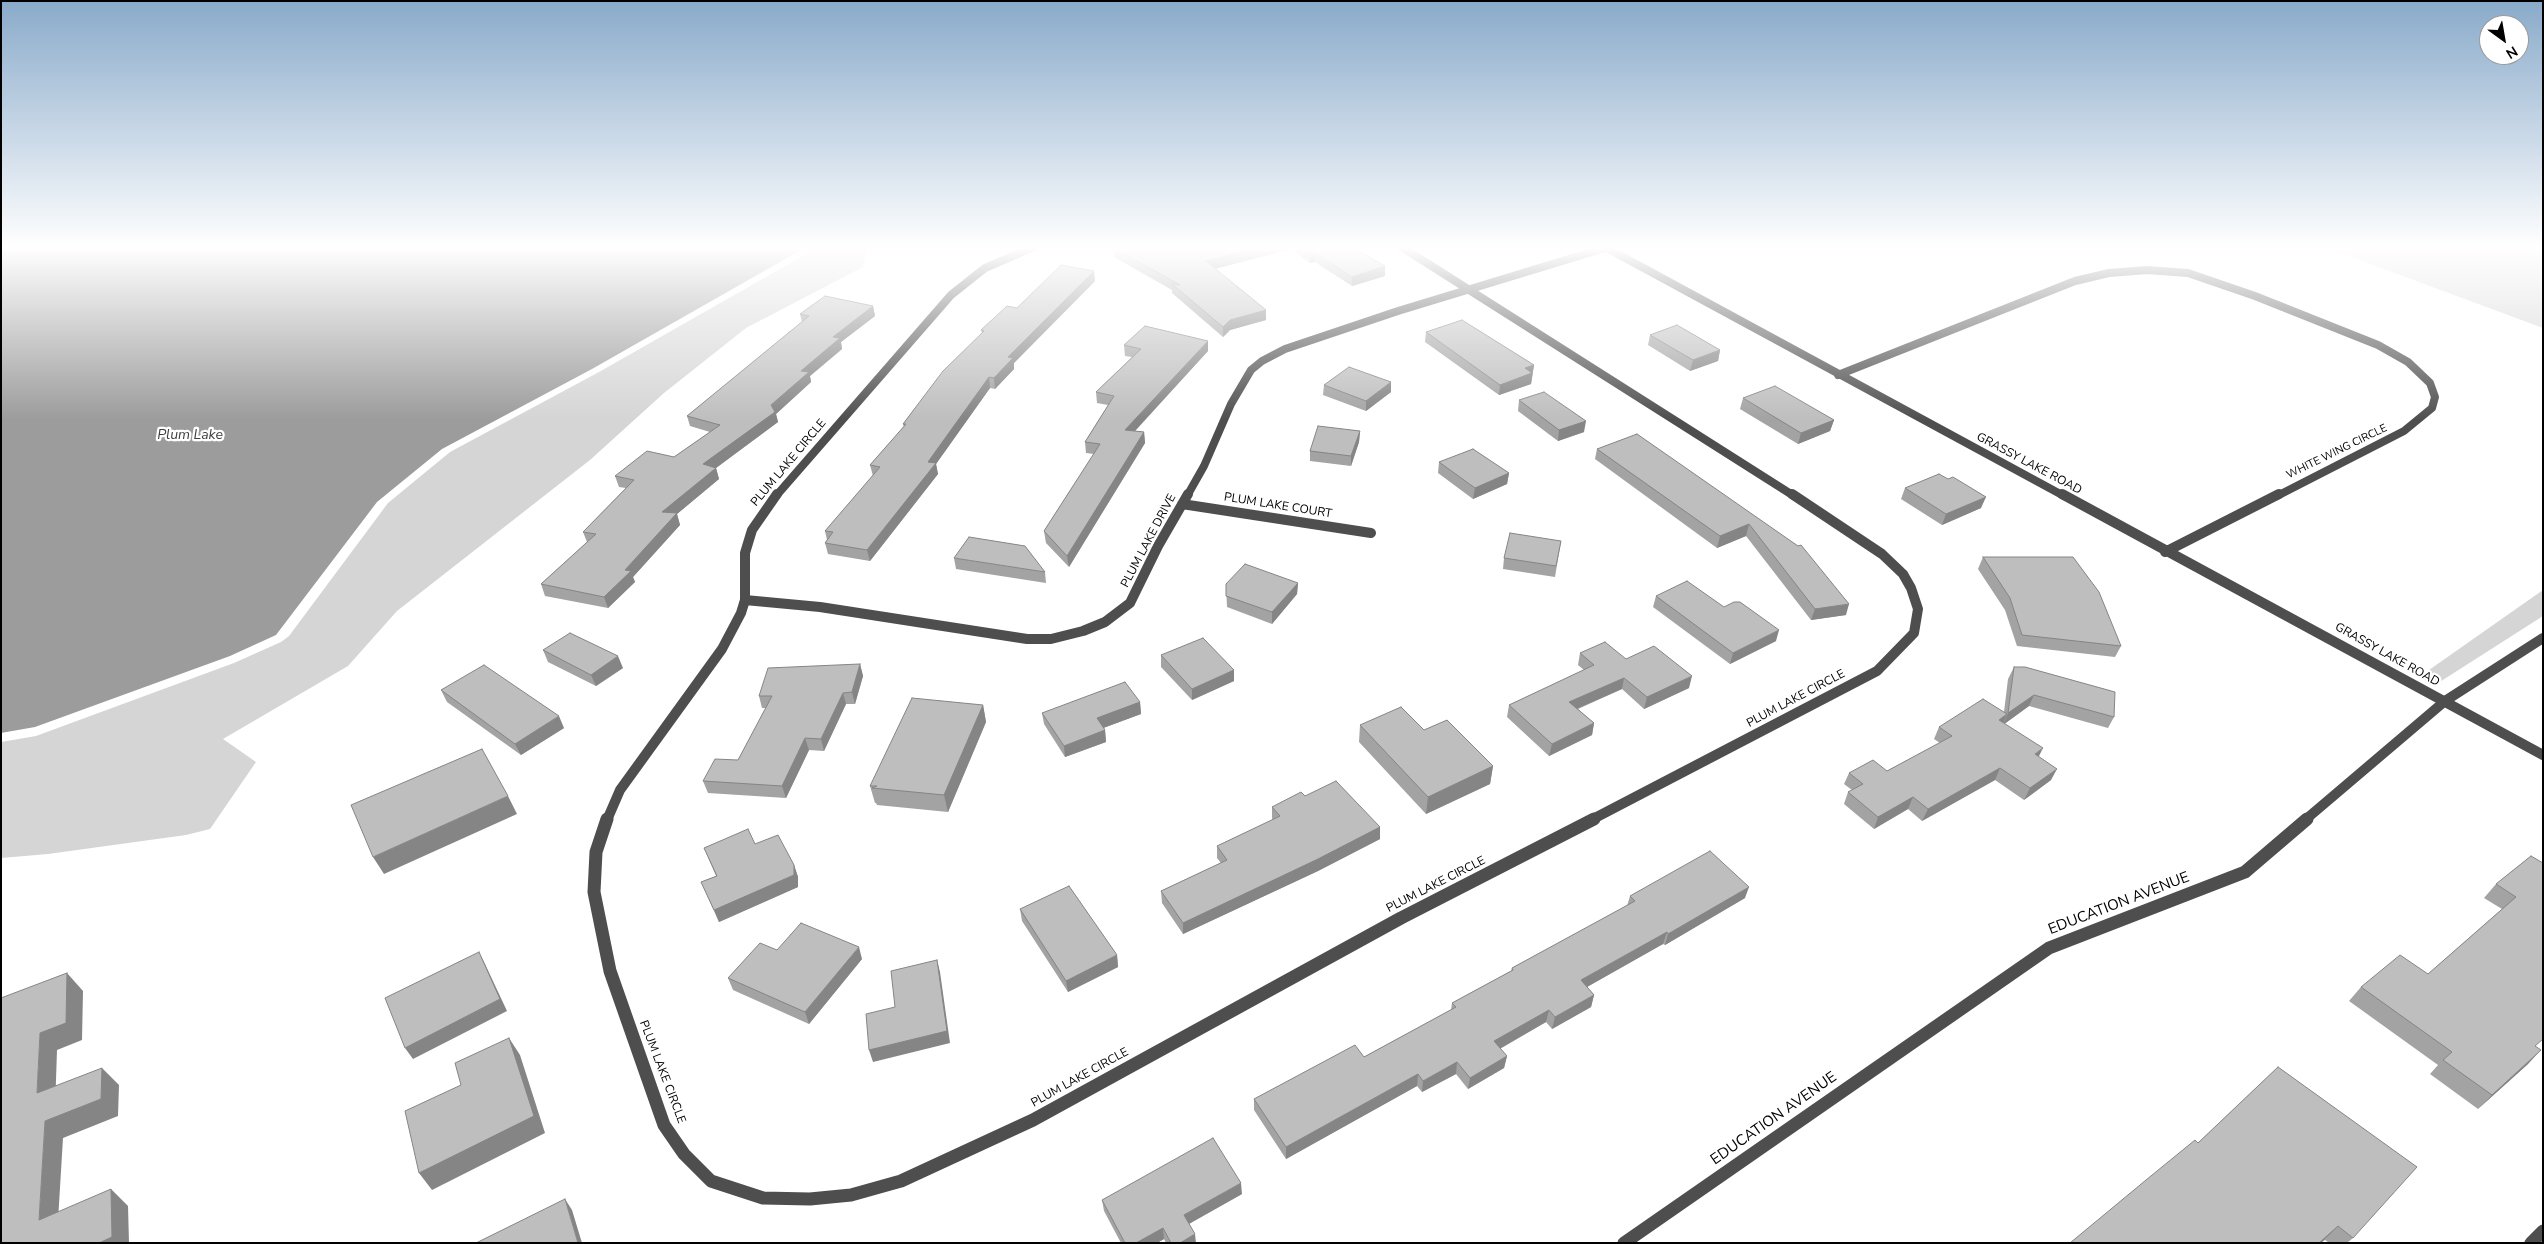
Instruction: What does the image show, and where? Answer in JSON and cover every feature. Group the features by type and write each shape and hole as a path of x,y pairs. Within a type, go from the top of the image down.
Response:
{"street":[{"name":"PLUM LAKE CIRCLE","path":"945,304 772,500 752,530 744,553 745,600 722,649 620,790 601,834 596,852 594,892 613,980 664,1125 684,1154 711,1182 763,1198 810,1199 851,1195 901,1181 1032,1120 1401,918 1781,723 1877,671 1914,633 1918,609 1911,588 1903,574 1882,554 1838,523 1491,304"},
{"name":"PLUM LAKE DRIVE","path":"745,600 820,607 996,636 1027,639 1050,639 1083,631 1105,622 1130,604 1204,466 1231,404 1251,370 1262,361 1285,349 1421,304"},
{"name":"GRASSY LAKE ROAD","path":"1708,304 2543,755"},
{"name":"WHITE WING CIRCLE","path":"1838,375 2017,304"},
{"name":"WHITE WING CIRCLE","path":"2165,552 2404,431 2432,408 2435,397 2430,383 2408,362 2378,345 2275,304"},
{"name":"PLUM LAKE COURT","path":"1182,504 1371,533"},
{"name":"EDUCATION AVENUE","path":"1624,1243 2049,948 2245,872 2445,701 2543,638"},
{"path":"2532,1243 2543,1231"}],"shaded area":[{"path":"718,304 792,304 746,328 664,393 590,460 397,611 348,666 223,739 256,762 210,829 186,835 48,854 1,858 1,742 36,736 234,663 281,642 289,636 388,503 450,452 599,372"},
{"path":"2478,304 2543,304 2543,328"},
{"path":"2543,590 2543,616 2435,685 2419,677"}],"water":[{"name":"Plum Lake","path":"1,304 706,304 592,369 442,449 377,502 276,635 230,656 35,727 1,733"}],"building":[{"path":"814,304 864,304 873,306 833,337 840,338 801,371 809,372 771,405 775,412 703,464 716,468 662,512 677,513 625,570 631,571 604,597 541,584 596,534 583,532 634,480 615,476 647,451 674,457 720,425 687,416 809,316 800,314"},
{"path":"1021,304 1061,304 1008,357 1013,358 994,378 989,377 928,462 936,463 867,550 825,543 833,532 825,531 880,467 870,465 906,424 903,424 943,371 984,331 981,330 1007,306 1017,308"},
{"path":"1196,304 1259,304 1266,310 1230,320 1223,327"},
{"path":"1462,320 1534,365 1525,368 1532,373 1500,385 1426,332"},
{"path":"1677,325 1720,350 1693,360 1650,335"},
{"path":"1145,326 1208,341 1125,430 1144,432 1067,556 1044,531 1100,444 1085,442 1114,396 1096,392 1141,349 1124,345"},
{"path":"1349,367 1391,382 1366,401 1324,385"},
{"path":"1775,386 1834,420 1801,433 1743,398"},
{"path":"1544,392 1586,421 1559,430 1519,400"},
{"path":"1318,426 1360,431 1351,456 1310,451"},
{"path":"1637,434 1798,546 1801,545 1849,604 1815,609 1749,524 1720,536 1597,449"},
{"path":"1473,449 1509,473 1475,488 1439,462"},
{"path":"1939,474 1948,479 1953,477 1986,497 1946,514 1905,488"},
{"path":"1510,533 1561,541 1556,566 1504,558"},
{"path":"969,537 1025,546 1045,572 954,558"},
{"path":"1983,557 2073,557 2099,592 2121,646 2022,635 2010,598"},
{"path":"1245,564 1298,583 1272,612 1226,596 1226,584"},
{"path":"1687,581 1724,607 1734,602 1740,602 1779,630 1733,653 1656,596"},
{"path":"570,633 618,656 591,675 543,650"},
{"path":"1203,638 1234,670 1192,689 1161,655"},
{"path":"1605,642 1626,659 1654,646 1692,676 1647,697 1624,678 1569,702 1594,723 1552,744 1509,705 1594,665 1580,653"},
{"path":"860,664 852,692 843,693 821,739 805,738 782,786 703,781 715,759 738,760 772,696 759,696 768,668"},
{"path":"484,665 559,716 515,744 441,690"},
{"path":"2014,667 2025,667 2115,692 2114,717 2034,695 2008,713"},
{"path":"1125,682 1140,702 1097,718 1105,730 1064,746 1042,713"},
{"path":"912,698 983,705 944,795 872,788 877,786 870,786"},
{"path":"1983,699 2007,714 1999,720 2043,748 2035,754 2057,769 2030,788 2000,768 1928,809 1913,797 1878,817 1848,792 1863,784 1849,773 1873,760 1887,771 1952,736 1939,727"},
{"path":"1401,707 1424,730 1447,720 1493,766 1428,797 1360,725"},
{"path":"482,749 508,796 373,857 351,805"},
{"path":"1336,781 1380,827 1318,859 1183,923 1161,891 1227,860 1217,846 1280,816 1272,807 1301,792 1305,796"},
{"path":"748,829 755,844 778,835 794,865 794,875 714,910 701,882 717,876 704,848"},
{"path":"1710,851 1749,887 1668,934 1667,932 1581,980 1594,995 1555,1017 1549,1010 1494,1041 1507,1056 1470,1078 1457,1062 1423,1081 1418,1074 1286,1147 1254,1099 1355,1045 1364,1057 1456,1007 1452,1003 1635,901 1630,896"},
{"path":"2531,856 2543,863 2543,1039 2535,1046 2541,1050 2492,1095 2443,1060 2452,1052 2361,987 2400,955 2428,974 2516,897 2496,884"},
{"path":"1069,886 1117,955 1066,981 1020,909"},
{"path":"801,923 859,947 805,1012 728,978 760,943 777,950"},
{"path":"479,952 500,999 405,1048 385,998"},
{"path":"937,960 947,1031 869,1050 866,1014 895,1007 891,971"},
{"path":"67,973 66,1023 40,1033 37,1093 102,1068 101,1099 45,1121 39,1220 111,1189 112,1237 99,1243 1,1243 1,998"},
{"path":"509,1038 534,1116 419,1173 405,1111 461,1085 455,1063"},
{"path":"2278,1067 2417,1167 2353,1238 2338,1226 2319,1243 2070,1243 2195,1140 2198,1143"},
{"path":"1213,1138 1241,1183 1184,1215 1195,1234 1180,1243 1171,1243 1163,1228 1136,1243 1125,1243 1102,1200"},
{"path":"565,1199 578,1243 476,1243"}]}
